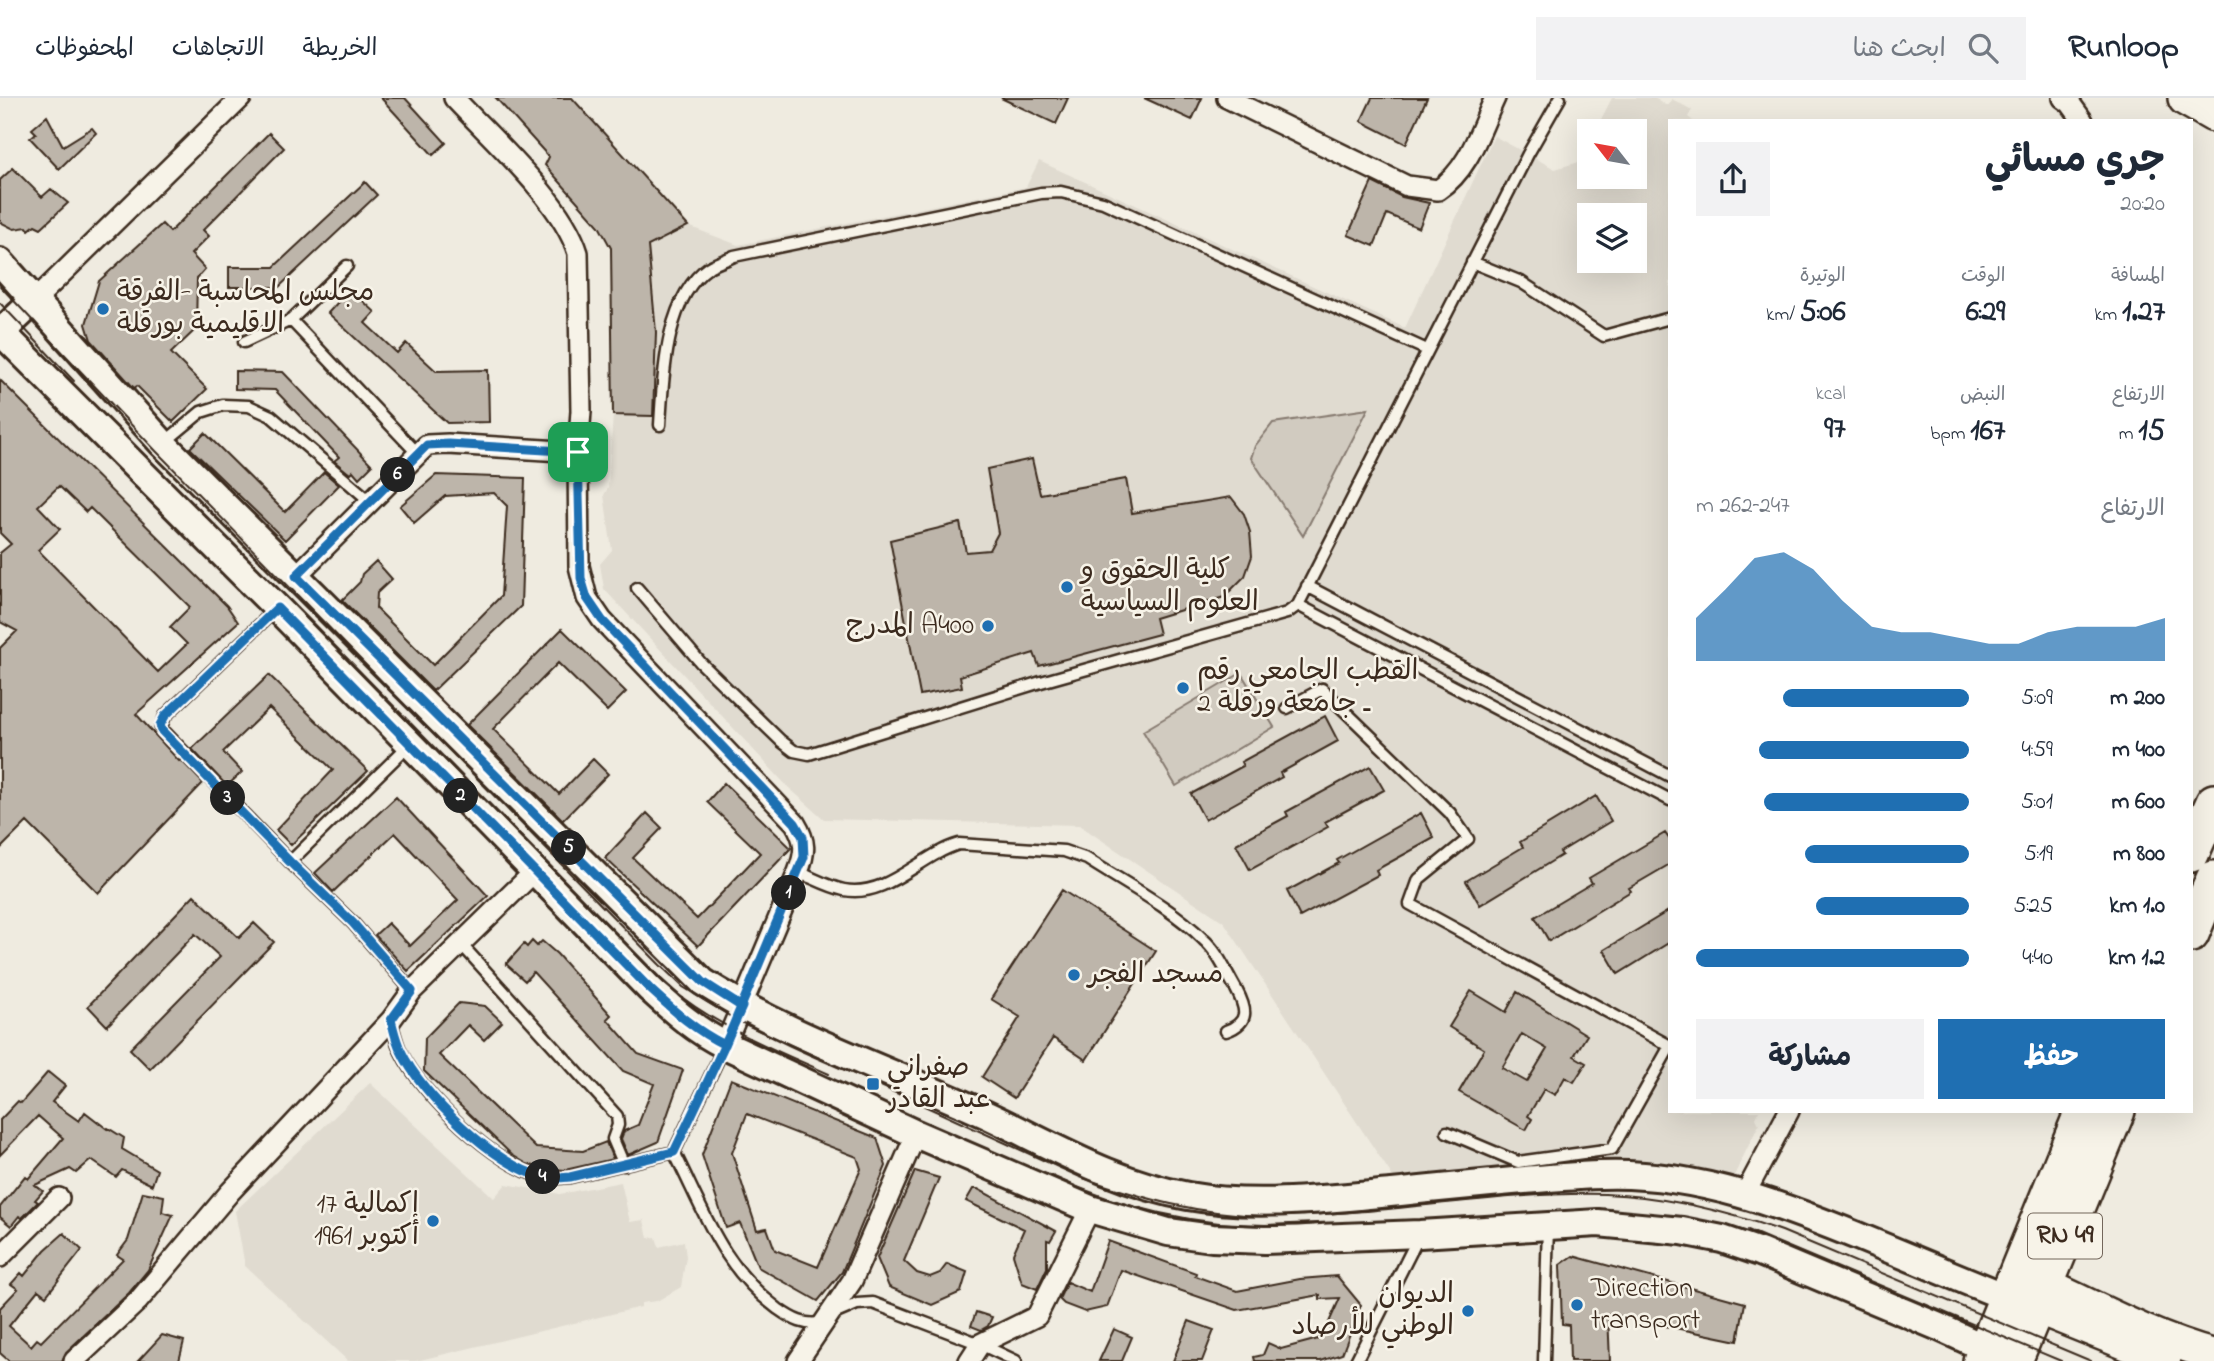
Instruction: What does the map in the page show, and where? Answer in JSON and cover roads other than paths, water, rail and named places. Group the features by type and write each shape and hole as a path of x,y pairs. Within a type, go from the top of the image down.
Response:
{"highway":[{"path":"2186,98 2214,114"},
{"path":"2193,849 2214,802"},
{"path":"2193,929 2214,879"},
{"name":"RN 49","path":"2029,1296 2082,1113"},
{"name":"RN 49","path":"1998,1358 2116,1113"}],"main road":[{"path":"2029,1296 2150,1332 2188,1348 2214,1355"},
{"path":"2029,1296 2167,1361"}],"street":[{"path":"241,98 0,332 277,608 679,1017 725,1045 916,1134 1090,1209 1168,1232 1212,1238 1265,1240 1598,1223 1682,1231 1722,1239 1760,1252 1939,1327 1998,1358"},
{"path":"454,98 558,212 573,236 578,253 581,411 578,452 579,566 587,598 602,620 795,823 803,837 805,847 798,872 725,1045"},
{"path":"1227,98 1407,186 1438,190 1462,169 1495,98"},
{"path":"2063,98 2082,119"},
{"path":"0,262 163,444 703,982 742,1007 969,1106 1088,1165 1140,1184 1187,1196 1233,1201 1310,1200 1602,1175 1692,1183 1745,1194 2029,1296"},
{"path":"296,576 427,445 578,452"},
{"path":"74,1361 138,1301 230,1192 391,1020 412,991 534,872"},
{"path":"1745,1194 1787,1113"},
{"path":"798,1361 852,1281 916,1134"},
{"path":"0,1257 59,1198"},
{"path":"969,1361 980,1344 1037,1316 1090,1209"}],"lane":[{"path":"637,588 701,663 781,741 794,751 809,754 1041,682 1287,613 1298,605 1472,262 1560,98"},
{"path":"660,425 669,340 678,310 690,287 708,268 734,256 1041,193 1061,192 1102,202 1427,351"},
{"path":"1472,262 1521,282 1604,336 1668,319"},
{"path":"244,342 291,320 347,266"},
{"path":"291,320 418,454"},
{"path":"163,444 201,412 223,405 249,406 271,416 371,502"},
{"path":"1307,586 1668,775"},
{"path":"1298,605 1668,799"},
{"path":"277,608 165,716 160,725 162,731 353,923 412,991"},
{"path":"1287,708 1322,689 1451,813 1468,839 1419,879 1410,904 1668,1045"},
{"path":"290,862 410,743"},
{"path":"798,872 844,890 856,891 873,889 889,882 943,850 959,844 1064,851 1074,854 1087,859 1157,904 1203,939 1216,954 1245,1006 1242,1022 1236,1028 1226,1031"},
{"path":"461,944 617,1116 618,1125 613,1139 624,1165"},
{"path":"391,1020 401,1053 436,1100 483,1144 511,1164 543,1177 557,1178 674,1152 725,1045"},
{"path":"1447,1132 1518,1163 1612,1149 1668,1050"},
{"path":"674,1152 719,1245 741,1276 768,1301 801,1322 814,1324 848,1307 873,1303 980,1344 1016,1361"},
{"path":"1544,1361 1548,1225"},
{"path":"1356,1361 1420,1234"}],"tram line":[{"path":"0,286 156,451 660,965 683,987 736,1020 1080,1177 1149,1198 1194,1209 1241,1215 1279,1216 1546,1195 1628,1195 1673,1201 1782,1231 2091,1361"},
{"path":"0,303 74,381"},
{"path":"304,616 665,984 723,1024 829,1074"},
{"path":"1052,1176 1116,1201 1183,1218 1252,1225 1321,1224"},
{"path":"1748,1230 2061,1361"}],"place":[{"name":"مجلس المحاسبة -الفرقة الاقليمية بورقلة","path":"103,309"},
{"name":"كلية الحقوق و العلوم السياسية","path":"1067,587"},
{"name":"المدرج A400","path":"988,626"},
{"name":"القطب الجامعي رقم 2 ـ جامعة ورقلة","path":"1183,688"},
{"name":"مسجد الفجر","path":"1074,975"},
{"name":"صفراني عبد القادر","path":"873,1084"},
{"name":"إكمالية 17 أكتوبر 1961","path":"433,1221"},
{"name":"Direction transport","path":"1577,1305"},
{"name":"الديوان الوطني للأرصاد","path":"1468,1311"}]}
